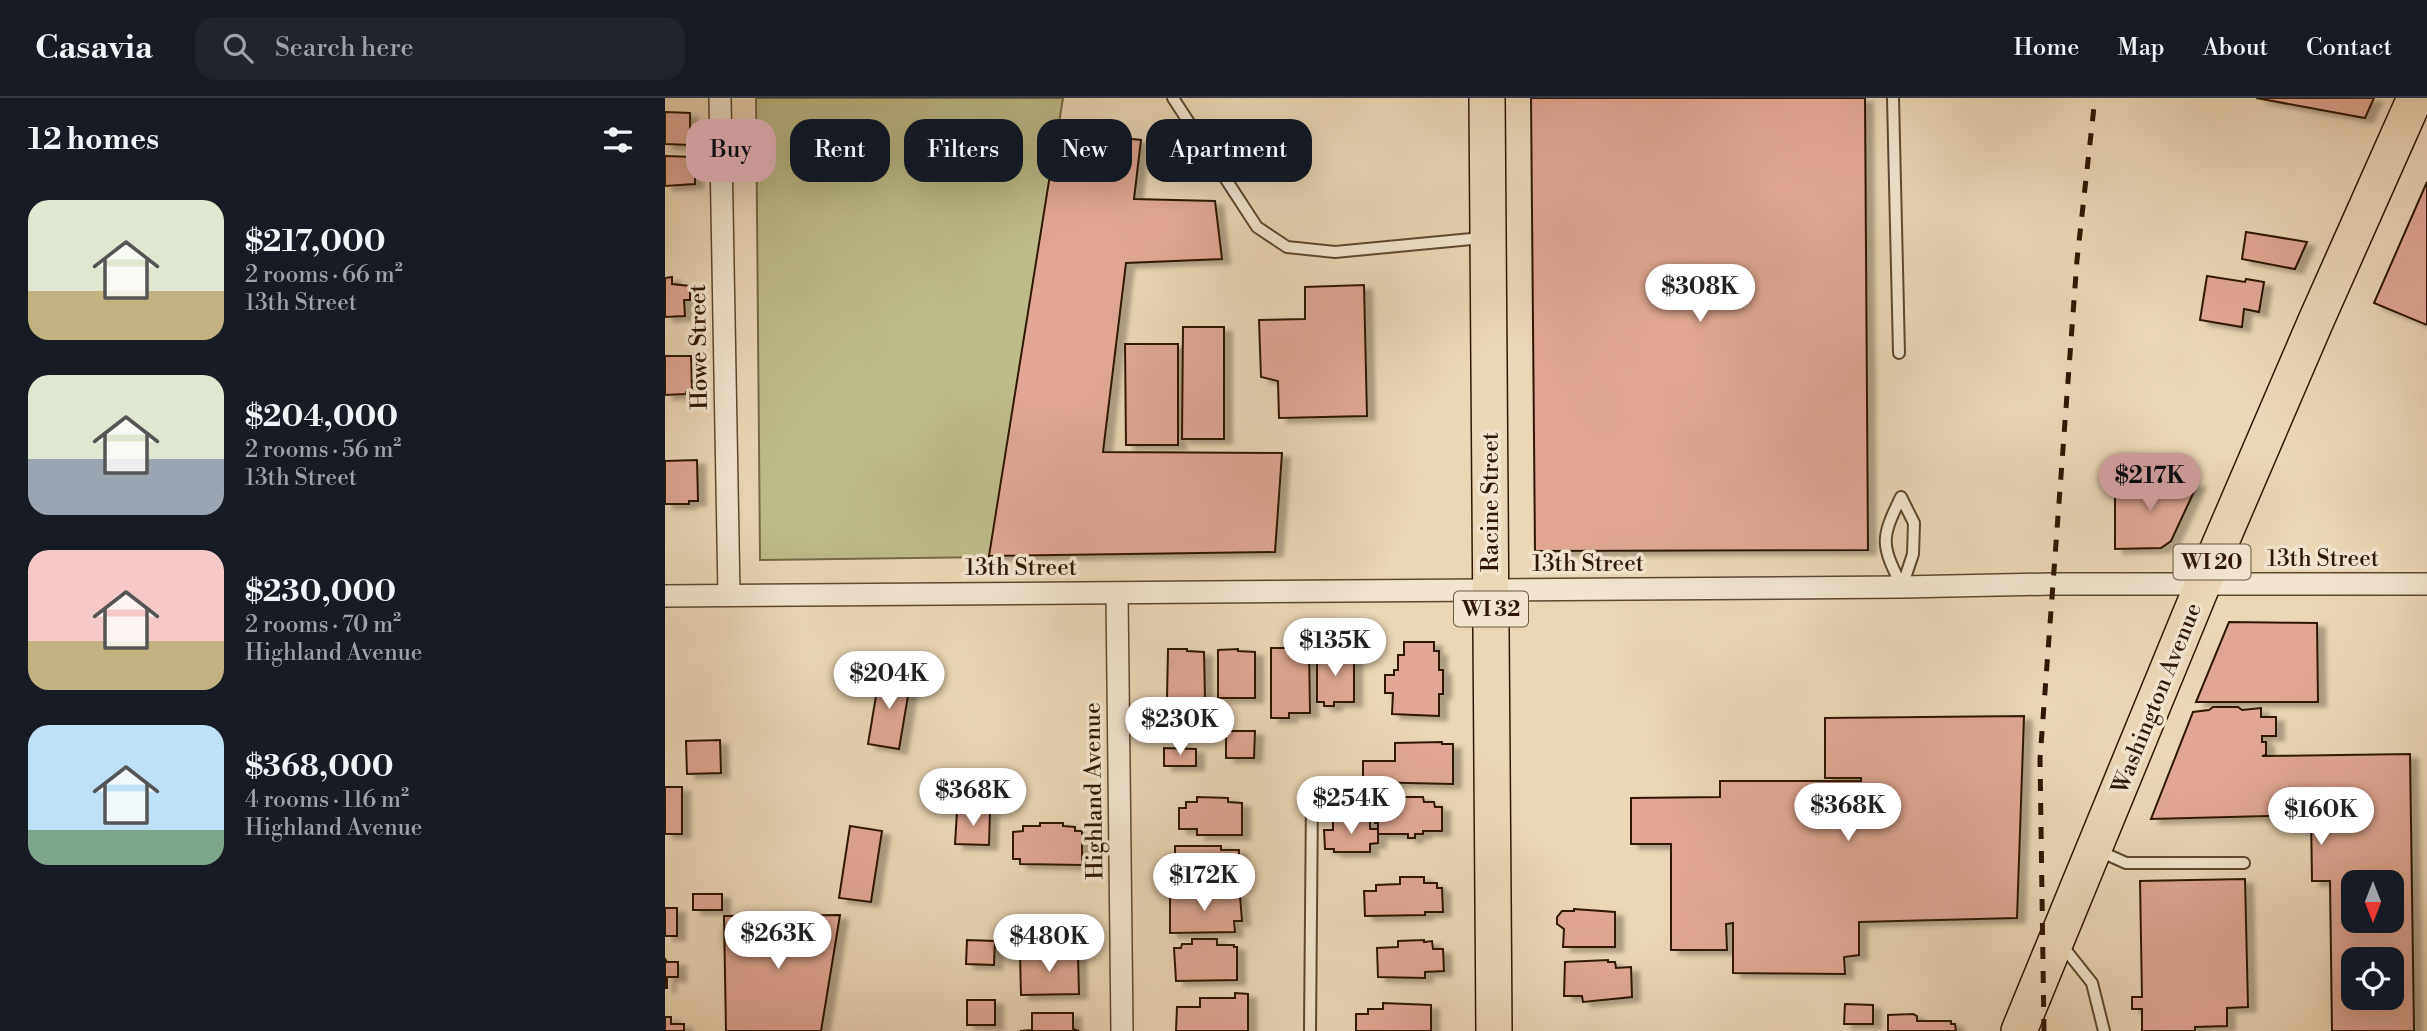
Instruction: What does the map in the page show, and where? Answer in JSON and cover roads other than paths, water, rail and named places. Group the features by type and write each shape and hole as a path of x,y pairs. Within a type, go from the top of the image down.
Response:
{"main road":[{"name":"Racine Street","path":"1487,98 1494,1031"},
{"name":"Washington Avenue","path":"2019,1031 2201,586 2415,98"}],"street":[{"name":"Howe Street","path":"720,98 729,595"},
{"name":"13th Street","path":"665,596 2051,584 2427,584"},
{"name":"Highland Avenue","path":"1117,593 1122,1031"}],"lane":[{"path":"1173,98 1257,226 1287,247 1335,252 1488,237"},
{"path":"1893,98 1899,353"},
{"path":"1901,497 1914,523 1913,554 1902,587 1886,554 1886,527 1901,497"},
{"path":"1311,1031 1312,796"},
{"path":"2094,849 2126,863 2244,863"},
{"path":"2057,939 2092,983 2103,1031"}],"railway":[{"path":"2044,1031 2040,759 2077,260 2095,98"}]}
